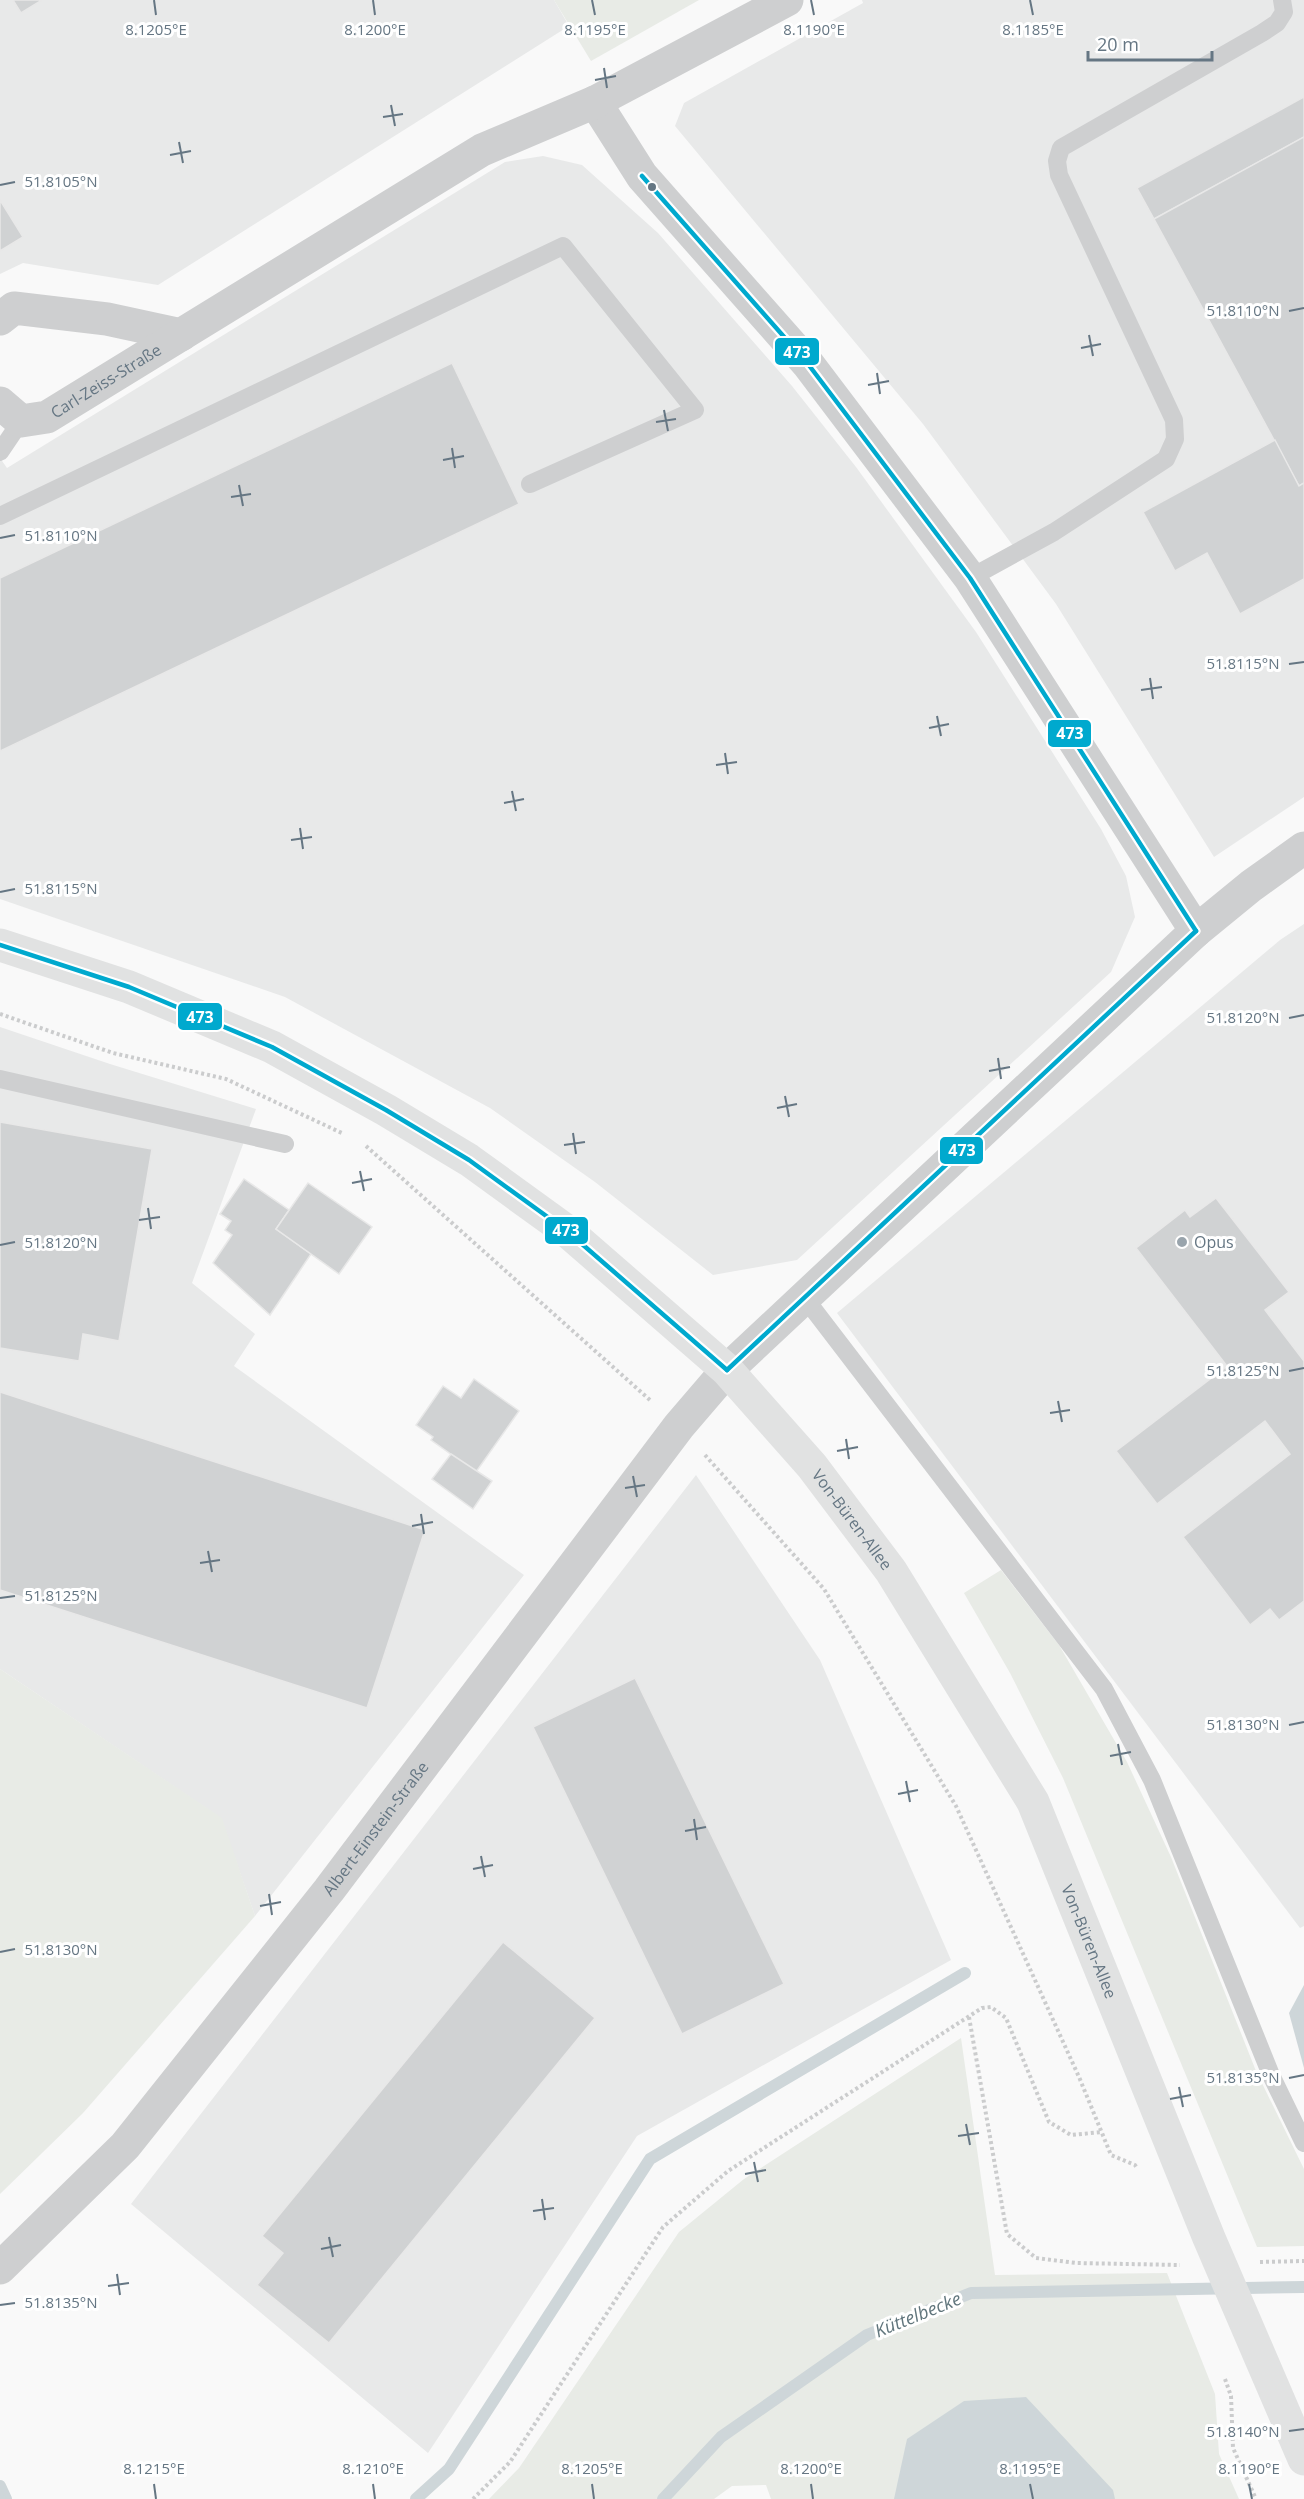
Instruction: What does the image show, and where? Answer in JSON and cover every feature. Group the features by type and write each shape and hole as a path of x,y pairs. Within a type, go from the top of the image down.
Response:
{"street":[{"name":"Carl-Zeiss-Straße","path":"11,412 47,417 483,150 595,102 787,0"},
{"path":"595,102 642,176 808,364 970,578 1196,931"},
{"name":"Carl-Zeiss-Straße","path":"0,319 14,308 106,319 181,335"},
{"name":"Albert-Einstein-Straße","path":"0,2268 125,2146 329,1890 679,1426 727,1370 1196,931 1251,886 1304,849"},
{"name":"Von-Büren-Allee","path":"0,945 129,987 272,1047 386,1110 469,1160 567,1231 727,1370 812,1466 891,1571 1033,1802 1201,2251 1245,2325 1304,2459"}],"lane":[{"path":"970,578 1054,532 1166,459 1174,439 1174,420 1059,175 1057,161 1061,148 1262,33 1281,18 1284,12 1282,0"},
{"path":"0,516 562,246 695,410 530,484"},
{"path":"0,452 11,412"},
{"path":"0,1079 285,1144"},
{"path":"804,1297 1104,1689 1152,1780 1271,2075 1304,2143"}],"path":[{"path":"0,1014 112,1053 226,1079 351,1137"},
{"path":"361,1142 679,1426 824,1589 956,1806 1111,2155 1135,2164 1139,2174"},
{"path":"473,2499 510,2462 663,2226 728,2171 982,2008 992,2007 1006,2018 1049,2122 1071,2135 1102,2132"},
{"path":"969,2016 1007,2235 1036,2258 1088,2263 1201,2251"},
{"path":"1250,2262 1304,2261"},
{"path":"1223,2376 1231,2396 1233,2448 1256,2499"}],"shaded area":[{"path":"0,0 554,0 569,26 158,285 23,263 0,274"},
{"path":"554,0 699,0 591,61"},
{"path":"862,0 1304,0 1304,797 1214,857 1056,604 923,424 675,126 684,103 863,3"},
{"path":"543,156 582,165 658,233 792,386 856,467 976,632 1101,829 1126,876 1135,917 1111,972 797,1260 713,1275 595,1182 490,1108 285,997 0,899 0,458 7,468 505,162"},
{"path":"1304,924 1304,1926 1300,1928 837,1313 1280,940"},
{"path":"0,1027 256,1109 192,1283 255,1334 234,1366 524,1575 255,1916 221,1818 0,1669"},
{"path":"696,1475 820,1660 951,1960 637,2136 428,2453 131,2204"},
{"path":"1001,1570 1059,1645 1127,1762 1171,1857 1256,2071 1304,2169 1304,2246 1257,2247 1063,1778 1010,1673 964,1593"},
{"path":"0,1669 222,1818 255,1916 83,2113 0,2194"},
{"path":"1304,1985 1304,2068 1289,2013"},
{"path":"961,2038 995,2275 1167,2273 1215,2394 1219,2454 1239,2499 771,2499 766,2485 732,2486 714,2499 489,2499 519,2468 679,2232 744,2179"},
{"path":"1026,2397 1113,2490 1115,2499 894,2499 907,2439 964,2401"}],"building":[{"path":"13,0 42,0 21,13"},
{"path":"1304,97 1304,137 1154,219 1137,188"},
{"path":"1304,137 1304,483 1299,486 1154,219"},
{"path":"0,200 23,237 0,251"},
{"path":"452,363 519,504 0,751 0,578"},
{"path":"1275,440 1299,486 1304,483 1304,579 1240,614 1207,553 1175,571 1143,512"},
{"path":"0,1122 152,1149 119,1341 83,1334 79,1361 0,1348"},
{"path":"244,1179 289,1210 276,1229 311,1254 270,1315 213,1263 232,1235 225,1230 231,1221 220,1214"},
{"path":"308,1183 372,1227 339,1274 276,1229"},
{"path":"1216,1198 1289,1292 1265,1310 1304,1361 1304,1601 1279,1620 1270,1609 1250,1625 1183,1537 1290,1454 1265,1421 1157,1504 1116,1451 1227,1366 1136,1248 1185,1210 1190,1217"},
{"path":"474,1379 519,1411 476,1472 431,1440 433,1437 416,1425 443,1386 461,1398"},
{"path":"0,1392 425,1530 367,1708 0,1590"},
{"path":"451,1454 492,1481 473,1509 432,1479"},
{"path":"635,1678 784,1984 682,2034 533,1727"},
{"path":"503,1942 595,2018 329,2343 257,2285 283,2253 262,2236"}],"waterway":[{"path":"416,2499 449,2469 650,2159 965,1973"},
{"name":"Küttelbecke","path":"663,2499 721,2437 867,2335 971,2293 1304,2287"},
{"path":"0,2486 6,2499"}],"transit line":[{"name":"473","path":"642,176 808,364 970,578 1196,931"},
{"name":"473","path":"727,1370 1196,931"},
{"name":"473","path":"0,945 129,987 272,1047 386,1110 469,1160 567,1231 727,1370"}],"place":[{"name":"Opus","path":"1182,1242"}]}
